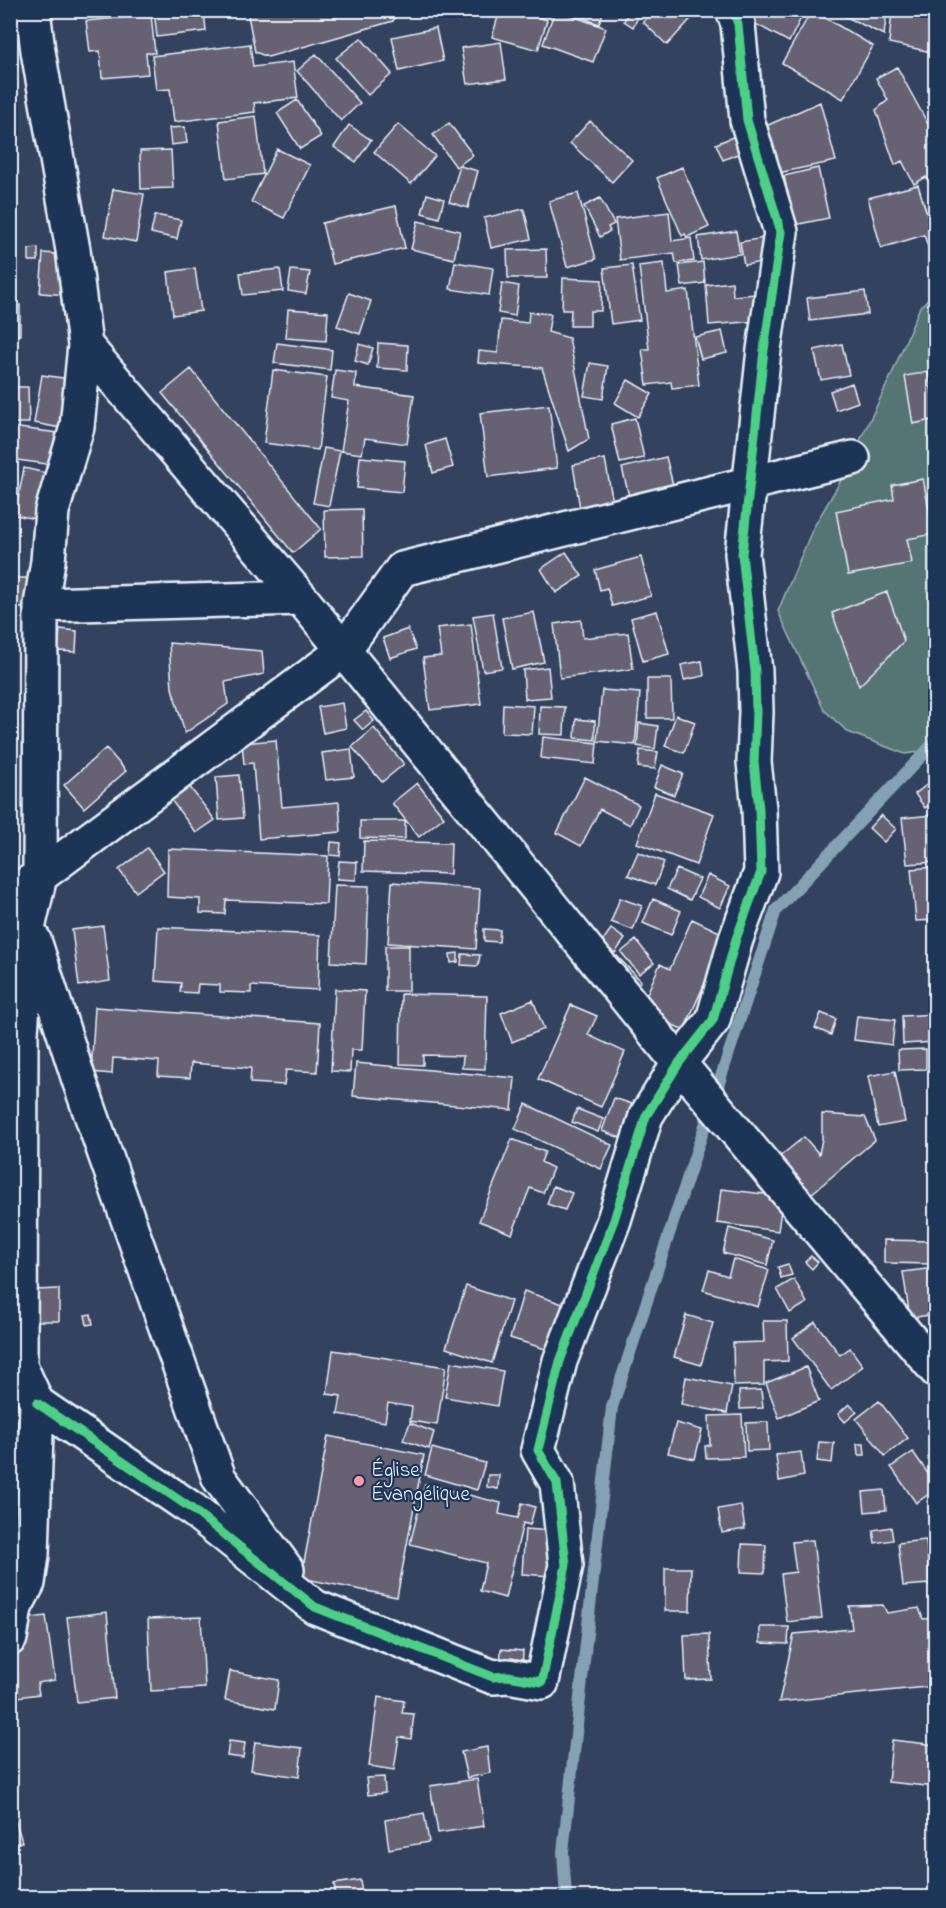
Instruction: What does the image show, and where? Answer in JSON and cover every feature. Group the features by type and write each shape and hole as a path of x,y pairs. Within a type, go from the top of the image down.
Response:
{"street":[{"path":"33,10 38,51 73,250 85,345 76,426 52,511 48,561 41,605 40,876 29,924 21,1033 15,1365 37,1403 192,1509 315,1607 493,1677 542,1682 567,1565 557,1483 538,1450 560,1361 614,1220 646,1116 679,1063 713,1020 736,939 760,872 759,809 754,762 755,671 742,554 764,350 781,232 747,120 738,24 733,10"},
{"path":"85,345 301,598 679,1063 936,1370"},
{"path":"10,894 40,876 343,651 402,569 853,458"},
{"path":"41,605 301,598"},
{"path":"29,924 79,1080 219,1478 315,1607"},
{"path":"10,1638 15,1606 28,1583 32,1555 37,1403"}],"green space":[{"path":"935,292 935,748 905,754 848,732 824,710 778,611 813,528 839,484 891,376 920,307"}],"building":[{"path":"154,10 204,10 206,31 157,37"},
{"path":"247,10 399,10 393,21 268,57 255,52"},
{"path":"500,10 515,10 547,20 538,50 492,37"},
{"path":"555,10 606,28 593,62 543,44"},
{"path":"563,10 604,10 599,24"},
{"path":"629,10 642,10 633,27 624,21"},
{"path":"654,10 699,10 667,45 643,22"},
{"path":"758,10 805,10 789,42 752,22"},
{"path":"812,10 873,46 843,99 782,63"},
{"path":"887,10 884,35 834,11"},
{"path":"892,10 936,10 936,53 889,43"},
{"path":"151,15 155,53 146,53 148,74 102,78 100,51 90,52 86,21"},
{"path":"436,28 443,61 399,71 392,37"},
{"path":"361,38 392,74 368,95 336,58"},
{"path":"501,42 506,79 467,84 461,48"},
{"path":"250,44 253,67 293,62 298,98 254,103 255,112 174,122 170,89 156,90 152,56"},
{"path":"316,54 360,103 341,121 297,71"},
{"path":"897,67 936,139 936,188 933,189 926,177 914,184 902,161 895,165 876,110 888,100 876,78"},
{"path":"297,100 321,136 300,149 277,113"},
{"path":"820,102 836,161 778,173 766,126"},
{"path":"256,116 263,174 226,179 219,121"},
{"path":"590,121 632,160 612,182 570,143"},
{"path":"449,123 473,155 456,167 433,135"},
{"path":"398,124 435,156 411,184 374,152"},
{"path":"349,125 371,140 356,162 334,147"},
{"path":"185,127 187,143 171,145 169,128"},
{"path":"735,136 742,152 723,160 716,144"},
{"path":"277,149 310,165 284,218 251,202"},
{"path":"171,150 173,188 141,189 140,151"},
{"path":"460,166 478,171 468,208 449,202"},
{"path":"682,167 709,227 687,237 685,234 682,236 657,178"},
{"path":"818,168 829,218 794,225 784,176"},
{"path":"918,185 927,214 936,211 936,260 933,261 924,235 881,248 868,198"},
{"path":"113,189 144,194 136,242 105,236"},
{"path":"578,193 596,259 567,267 549,201"},
{"path":"427,194 444,199 439,218 422,213"},
{"path":"600,198 614,224 608,227 610,231 600,237 584,206"},
{"path":"396,206 405,248 332,264 322,223"},
{"path":"524,209 531,239 491,248 484,218"},
{"path":"669,212 672,241 691,238 694,261 676,263 674,253 620,260 615,219"},
{"path":"155,215 181,220 177,239 151,233"},
{"path":"418,221 460,231 454,259 411,249"},
{"path":"736,231 740,254 701,260 698,237"},
{"path":"769,237 774,260 744,265 740,242"},
{"path":"38,248 38,261 29,261 29,249"},
{"path":"546,249 547,278 508,278 507,250"},
{"path":"43,253 71,255 69,295 40,293"},
{"path":"455,262 493,268 489,295 450,289"},
{"path":"703,262 705,283 682,286 679,265"},
{"path":"664,263 667,293 688,290 699,385 672,388 671,382 647,385 642,349 649,349 639,266"},
{"path":"632,265 640,320 611,324 604,268"},
{"path":"195,268 201,311 173,315 168,272"},
{"path":"280,269 283,291 243,295 240,273"},
{"path":"291,270 310,272 306,294 288,291"},
{"path":"563,278 602,280 601,311 590,311 590,326 570,326 571,310 562,310"},
{"path":"732,282 733,296 756,294 758,321 709,325 706,285"},
{"path":"502,283 519,286 515,316 498,313"},
{"path":"865,291 868,314 810,321 807,298"},
{"path":"349,293 371,301 360,334 337,326"},
{"path":"10,305 20,305 20,335 10,334"},
{"path":"288,309 328,312 326,341 286,338"},
{"path":"529,312 551,314 548,332 569,338 589,439 569,451 542,368 478,363 479,351 498,353 501,320 528,323"},
{"path":"722,331 727,353 701,359 695,337"},
{"path":"277,343 332,350 330,370 274,363"},
{"path":"378,343 408,345 407,370 377,368"},
{"path":"359,344 373,348 368,365 355,361"},
{"path":"842,344 849,375 821,380 814,350"},
{"path":"936,359 936,383 935,383 928,361"},
{"path":"590,363 608,366 603,399 584,396"},
{"path":"191,369 321,529 293,553 162,393"},
{"path":"273,370 327,377 318,450 264,443"},
{"path":"335,370 356,373 355,387 414,395 407,444 365,438 362,454 341,451 349,401 331,398"},
{"path":"928,372 936,419 913,424 905,376"},
{"path":"42,375 69,379 61,428 34,423"},
{"path":"628,380 652,394 638,417 615,403"},
{"path":"852,383 858,402 836,410 830,391"},
{"path":"10,387 28,387 29,423 10,423"},
{"path":"549,405 557,468 488,477 480,413"},
{"path":"635,418 644,458 620,463 611,424"},
{"path":"11,427 58,433 54,465 10,459"},
{"path":"445,439 453,467 433,473 426,445"},
{"path":"324,448 340,451 329,506 313,503"},
{"path":"360,457 405,461 402,492 357,488"},
{"path":"666,457 673,485 629,496 622,468"},
{"path":"605,459 613,503 580,509 573,465"},
{"path":"24,468 55,475 46,521 15,515"},
{"path":"923,479 934,534 907,539 912,563 848,575 836,511 894,499 892,485"},
{"path":"362,509 363,556 325,557 324,510"},
{"path":"566,552 582,576 556,593 541,569"},
{"path":"641,557 651,596 612,606 607,588 600,590 595,570"},
{"path":"10,578 34,578 34,608 10,608"},
{"path":"887,592 904,641 859,686 832,613"},
{"path":"657,611 669,654 643,661 631,618"},
{"path":"534,612 544,662 512,669 502,618"},
{"path":"493,613 502,668 483,671 473,616"},
{"path":"581,620 583,638 628,633 633,669 560,678 554,624"},
{"path":"471,624 481,704 430,710 423,658 441,656 437,628"},
{"path":"60,629 77,631 76,652 58,651"},
{"path":"408,629 416,649 390,658 383,638"},
{"path":"169,643 262,651 264,674 225,682 228,704 185,733 172,688"},
{"path":"702,661 704,676 684,680 681,665"},
{"path":"548,667 551,697 525,699 523,670"},
{"path":"647,679 671,679 672,718 647,718"},
{"path":"602,690 640,693 635,745 597,741"},
{"path":"342,703 346,728 323,733 318,707"},
{"path":"503,704 534,706 532,734 502,733"},
{"path":"540,706 565,707 564,735 539,734"},
{"path":"366,711 374,721 363,730 354,720"},
{"path":"676,715 695,722 684,753 665,746"},
{"path":"576,719 595,721 595,740 575,738"},
{"path":"639,723 658,726 655,749 637,746"},
{"path":"374,728 404,764 382,782 352,747"},
{"path":"543,737 597,743 595,764 541,758"},
{"path":"276,740 282,807 339,802 341,832 259,839 253,763 244,764 242,743"},
{"path":"106,748 126,771 84,808 64,785"},
{"path":"351,749 354,777 326,780 322,753"},
{"path":"640,750 658,752 655,769 638,767"},
{"path":"662,765 683,774 674,795 654,787"},
{"path":"239,775 243,818 219,820 216,777"},
{"path":"585,777 639,805 630,825 600,809 581,846 557,833"},
{"path":"417,783 444,817 419,837 392,803"},
{"path":"929,783 936,792 936,801 925,808 915,794"},
{"path":"189,786 215,820 196,833 171,800"},
{"path":"655,793 714,814 696,865 637,843"},
{"path":"881,815 896,829 884,842 869,828"},
{"path":"932,815 936,862 907,864 902,818"},
{"path":"360,821 405,821 405,839 360,838"},
{"path":"364,841 451,843 450,874 363,871"},
{"path":"331,842 341,843 340,856 330,855"},
{"path":"147,848 164,871 136,892 119,870"},
{"path":"168,849 328,856 326,904 226,900 225,914 200,913 200,899 167,897"},
{"path":"638,852 664,862 655,885 628,875"},
{"path":"339,861 357,862 356,880 337,879"},
{"path":"936,867 936,920 916,921 911,869"},
{"path":"677,869 700,879 690,900 667,889"},
{"path":"708,875 730,886 720,908 698,897"},
{"path":"392,882 480,889 476,949 388,943"},
{"path":"335,885 369,886 366,964 331,962"},
{"path":"620,898 642,906 633,930 611,922"},
{"path":"653,899 681,911 671,935 643,923"},
{"path":"692,919 726,935 684,1030 640,1010 660,964 670,969"},
{"path":"103,926 110,981 79,986 72,930"},
{"path":"158,927 320,935 318,990 251,986 251,993 220,992 220,985 198,984 197,993 180,992 181,983 155,981"},
{"path":"484,929 500,930 499,942 484,941"},
{"path":"611,929 625,939 615,953 601,943"},
{"path":"636,940 654,963 639,974 621,952"},
{"path":"385,946 409,946 409,991 385,991"},
{"path":"458,953 458,962 451,963 450,954"},
{"path":"462,954 480,955 478,966 461,965"},
{"path":"617,956 641,981 629,992 605,967"},
{"path":"335,989 365,991 362,1050 351,1050 350,1072 331,1071"},
{"path":"401,994 487,996 485,1069 462,1068 463,1056 423,1055 423,1065 400,1064"},
{"path":"533,1000 544,1029 512,1042 501,1013"},
{"path":"571,1005 597,1016 588,1035 625,1052 601,1107 538,1079"},
{"path":"95,1007 320,1023 317,1072 286,1070 284,1085 250,1083 251,1068 191,1063 190,1078 158,1076 159,1061 113,1058 112,1074 91,1072"},
{"path":"821,1013 836,1019 831,1035 815,1028"},
{"path":"936,1014 936,1042 903,1044 902,1016"},
{"path":"857,1016 895,1020 892,1045 854,1040"},
{"path":"926,1049 926,1069 899,1070 898,1050"},
{"path":"356,1063 515,1078 512,1110 353,1096"},
{"path":"895,1071 905,1122 878,1127 868,1076"},
{"path":"614,1098 638,1106 626,1140 602,1131"},
{"path":"526,1104 612,1145 601,1169 515,1129"},
{"path":"577,1109 603,1119 598,1132 572,1122"},
{"path":"822,1114 865,1117 875,1140 810,1195 779,1157 804,1137 819,1154 822,1139"},
{"path":"512,1139 545,1152 541,1162 553,1168 543,1193 530,1188 512,1234 479,1221"},
{"path":"553,1186 572,1193 565,1210 547,1204"},
{"path":"721,1189 783,1196 778,1231 717,1223"},
{"path":"729,1228 773,1240 767,1265 723,1253"},
{"path":"884,1240 931,1241 931,1264 884,1263"},
{"path":"811,1256 818,1262 812,1269 805,1262"},
{"path":"733,1259 769,1270 758,1307 703,1290 709,1270 728,1276"},
{"path":"788,1264 792,1275 781,1278 778,1267"},
{"path":"934,1268 936,1314 910,1318 903,1272"},
{"path":"794,1279 807,1303 790,1313 777,1289"},
{"path":"466,1286 511,1301 492,1363 446,1348"},
{"path":"59,1289 59,1321 36,1321 35,1290"},
{"path":"524,1291 566,1305 552,1351 510,1338"},
{"path":"91,1314 93,1324 87,1325 85,1315"},
{"path":"686,1315 713,1323 701,1365 674,1357"},
{"path":"763,1321 787,1321 788,1361 764,1362 764,1385 734,1386 733,1343 764,1342"},
{"path":"815,1322 840,1355 850,1348 863,1366 831,1390 793,1338"},
{"path":"333,1350 446,1367 437,1425 410,1421 412,1407 388,1403 385,1422 338,1414 341,1396 327,1394"},
{"path":"451,1362 503,1371 497,1406 445,1397"},
{"path":"806,1367 819,1401 779,1418 766,1383"},
{"path":"686,1377 732,1386 727,1413 681,1404"},
{"path":"761,1390 763,1408 740,1409 739,1391"},
{"path":"879,1401 908,1438 885,1456 856,1419"},
{"path":"849,1404 857,1412 845,1422 838,1414"},
{"path":"742,1415 744,1457 706,1458 705,1446 710,1445 709,1416"},
{"path":"768,1422 769,1450 747,1451 746,1423"},
{"path":"410,1423 434,1432 429,1449 403,1440"},
{"path":"676,1423 702,1430 695,1459 668,1453"},
{"path":"328,1436 424,1455 397,1597 301,1578"},
{"path":"819,1442 834,1443 832,1463 817,1461"},
{"path":"857,1444 864,1444 865,1455 858,1455"},
{"path":"432,1448 485,1463 477,1490 425,1475"},
{"path":"801,1452 804,1476 779,1481 776,1455"},
{"path":"913,1452 936,1485 936,1489 916,1503 891,1467"},
{"path":"488,1475 499,1475 498,1489 487,1487"},
{"path":"425,1484 501,1503 499,1514 518,1518 522,1503 535,1507 530,1525 523,1523 505,1598 480,1591 486,1563 410,1544"},
{"path":"884,1490 886,1510 865,1512 863,1492"},
{"path":"741,1505 745,1529 722,1533 718,1509"},
{"path":"891,1527 893,1540 875,1543 873,1530"},
{"path":"525,1529 553,1531 551,1576 522,1574"},
{"path":"813,1540 822,1618 787,1622 781,1574 796,1572 792,1542"},
{"path":"926,1540 930,1584 903,1586 898,1543"},
{"path":"742,1544 766,1545 765,1573 741,1572"},
{"path":"665,1568 691,1568 690,1611 665,1611"},
{"path":"883,1605 887,1613 919,1608 923,1619 936,1618 936,1686 779,1702 794,1634 852,1629 849,1606"},
{"path":"107,1612 115,1698 77,1702 67,1617"},
{"path":"46,1616 55,1680 37,1683 39,1694 18,1697 16,1620"},
{"path":"201,1617 205,1688 151,1691 148,1619"},
{"path":"760,1627 789,1627 788,1644 760,1643"},
{"path":"709,1634 711,1679 686,1680 684,1635"},
{"path":"501,1649 523,1651 522,1671 500,1669"},
{"path":"230,1671 279,1680 275,1709 225,1700"},
{"path":"378,1697 404,1701 402,1713 414,1714 411,1739 399,1737 394,1770 369,1766"},
{"path":"892,1740 936,1745 936,1787 888,1782"},
{"path":"229,1741 245,1743 243,1758 227,1756"},
{"path":"255,1742 302,1748 299,1777 251,1770"},
{"path":"487,1747 490,1773 467,1778 461,1752"},
{"path":"384,1777 385,1793 368,1795 366,1778"},
{"path":"477,1779 484,1826 438,1833 430,1786"},
{"path":"10,1802 22,1842 10,1845"},
{"path":"424,1813 429,1842 389,1849 385,1820"},
{"path":"360,1880 363,1898 336,1898 334,1884"}],"waterway":[{"path":"566,1898 563,1852 612,1407 776,910 936,741"}],"cycle path":[{"path":"37,1403 192,1509 315,1607 493,1677 508,1676 542,1682 566,1565 557,1483 538,1450 560,1361 614,1220 646,1116 679,1063 713,1020 736,939 761,872 759,809 754,762 755,671 742,554 764,350 781,232 747,120 738,24 733,10"}],"place":[{"name":"Église Évangélique","path":"359,1481"}]}
